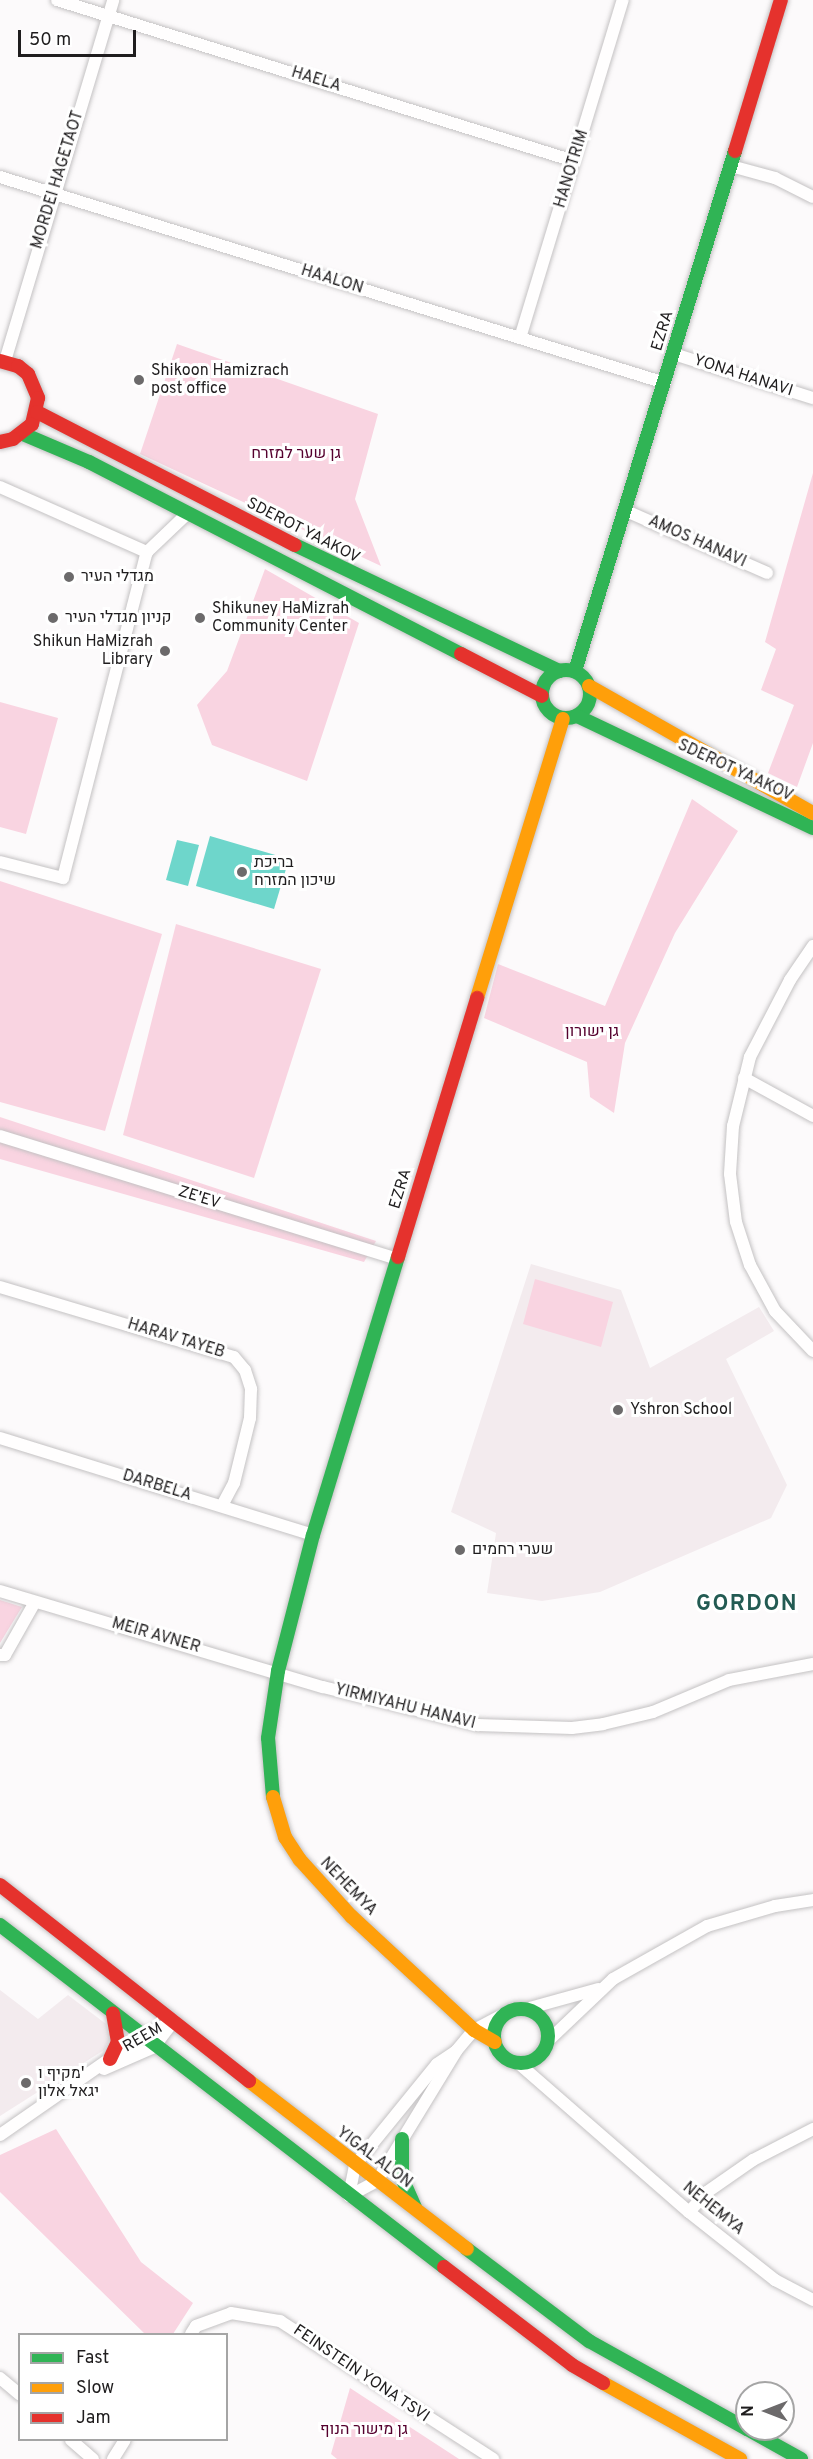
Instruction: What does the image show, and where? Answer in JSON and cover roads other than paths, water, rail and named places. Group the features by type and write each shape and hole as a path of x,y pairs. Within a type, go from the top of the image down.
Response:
{"street":[{"name":"HAELA","path":"57,0 574,161"},
{"name":"MORDEI HAGETAOT","path":"3,361 113,0"},
{"name":"HANOTRIM","path":"520,338 623,0"},
{"name":"EZRA","path":"575,671 781,0"},
{"path":"731,165 775,178 813,197"},
{"name":"HAALON","path":"0,177 665,383"},
{"name":"YONA HANAVI","path":"674,354 813,398"},
{"path":"0,442 22,434 37,411 38,398 32,380 18,366 3,361"},
{"name":"SDEROT YAAKOV","path":"37,411 355,576 559,671"},
{"path":"22,434 89,462 542,696"},
{"path":"0,487 147,552"},
{"name":"AMOS HANAVI","path":"626,511 767,573"},
{"path":"0,862 63,878 147,552 188,513"},
{"path":"559,671 575,671 589,686 587,707 570,717 547,710 542,696 546,680 559,671"},
{"name":"SDEROT YAAKOV","path":"589,686 813,813"},
{"name":"EZRA","path":"278,1671 313,1535 397,1260 570,717"},
{"name":"SDEROT YAAKOV","path":"570,717 813,828"},
{"path":"813,946 769,1019 744,1078 733,1126 730,1174 736,1222 750,1265 775,1311 813,1352"},
{"path":"744,1078 813,1116"},
{"name":"ZE'EV","path":"0,1136 397,1260"},
{"name":"HARAV TAYEB","path":"0,1287 234,1357 245,1370 251,1389 250,1418 234,1483 222,1506"},
{"name":"DARBELA","path":"0,1438 313,1535"},
{"name":"MEIR AVNER","path":"0,1591 278,1671"},
{"path":"0,1655 10,1647 35,1602"},
{"name":"YIRMIYAHU HANAVI","path":"278,1671 448,1720 478,1725 572,1728 653,1712 729,1680 813,1664"},
{"name":"NEHEMYA","path":"278,1671 270,1713 268,1766 285,1837 321,1887 474,2030 495,2042"},
{"name":"YIGAL ALON","path":"0,1885 355,2165 589,2341 735,2422"},
{"path":"504,2014 496,2027 495,2042 503,2055 517,2062 533,2060 548,2041 605,1987 637,1963 707,1926 775,1906 813,1900"},
{"path":"0,1925 141,2037 572,2365 740,2459"},
{"path":"349,2196 377,2181 457,2050 474,2030 504,2014 605,1987"},
{"path":"526,2009 541,2017 548,2041"},
{"path":"110,2059 118,2042 112,2013"},
{"name":"REEM","path":"0,2134 92,2074 141,2037 174,2021"},
{"name":"REEM","path":"92,2074 154,2047 174,2021"},
{"path":"349,2196 355,2165 437,2064 457,2050"},
{"name":"NEHEMYA","path":"517,2062 548,2086 689,2212 775,2280 813,2300"},
{"path":"689,2212 707,2192 753,2160 813,2129"},
{"path":"402,2139 402,2178 417,2211"},
{"name":"FEINSTEIN YONA TSVI","path":"192,2333 196,2326 231,2313 280,2321 493,2459"},
{"path":"0,2378 18,2393"},
{"path":"73,2441 93,2459"},
{"path":"113,2459 124,2441"},
{"name":"YIGAL ALON","path":"769,2441 801,2459"}],"water":[{"name":"בריכת שיכון המזרח","path":"210,836 289,859 274,909 196,886"},
{"path":"177,840 199,845 188,886 166,880"}],"place":[{"name":"Shikoon Hamizrach post office","path":"139,380"},
{"name":"מגדלי העיר","path":"69,577"},
{"name":"קניון מגדלי העיר","path":"53,618"},
{"name":"Shikuney HaMizrah Community Center","path":"200,618"},
{"name":"Shikun HaMizrah Library","path":"165,651"},
{"name":"בריכת שיכון המזרח","path":"242,872"},
{"name":"Yshron School","path":"618,1410"},
{"name":"שערי רחמים","path":"460,1550"},
{"name":"מקיף ו' יגאל אלון","path":"26,2083"}],"district":[{"name":"GORDON","path":"747,1605"}],"park label":[{"name":"גן שער למזרח","path":"296,454"},
{"name":"גן ישורון","path":"592,1032"},
{"name":"גן מישור הנוף","path":"364,2430"}]}
